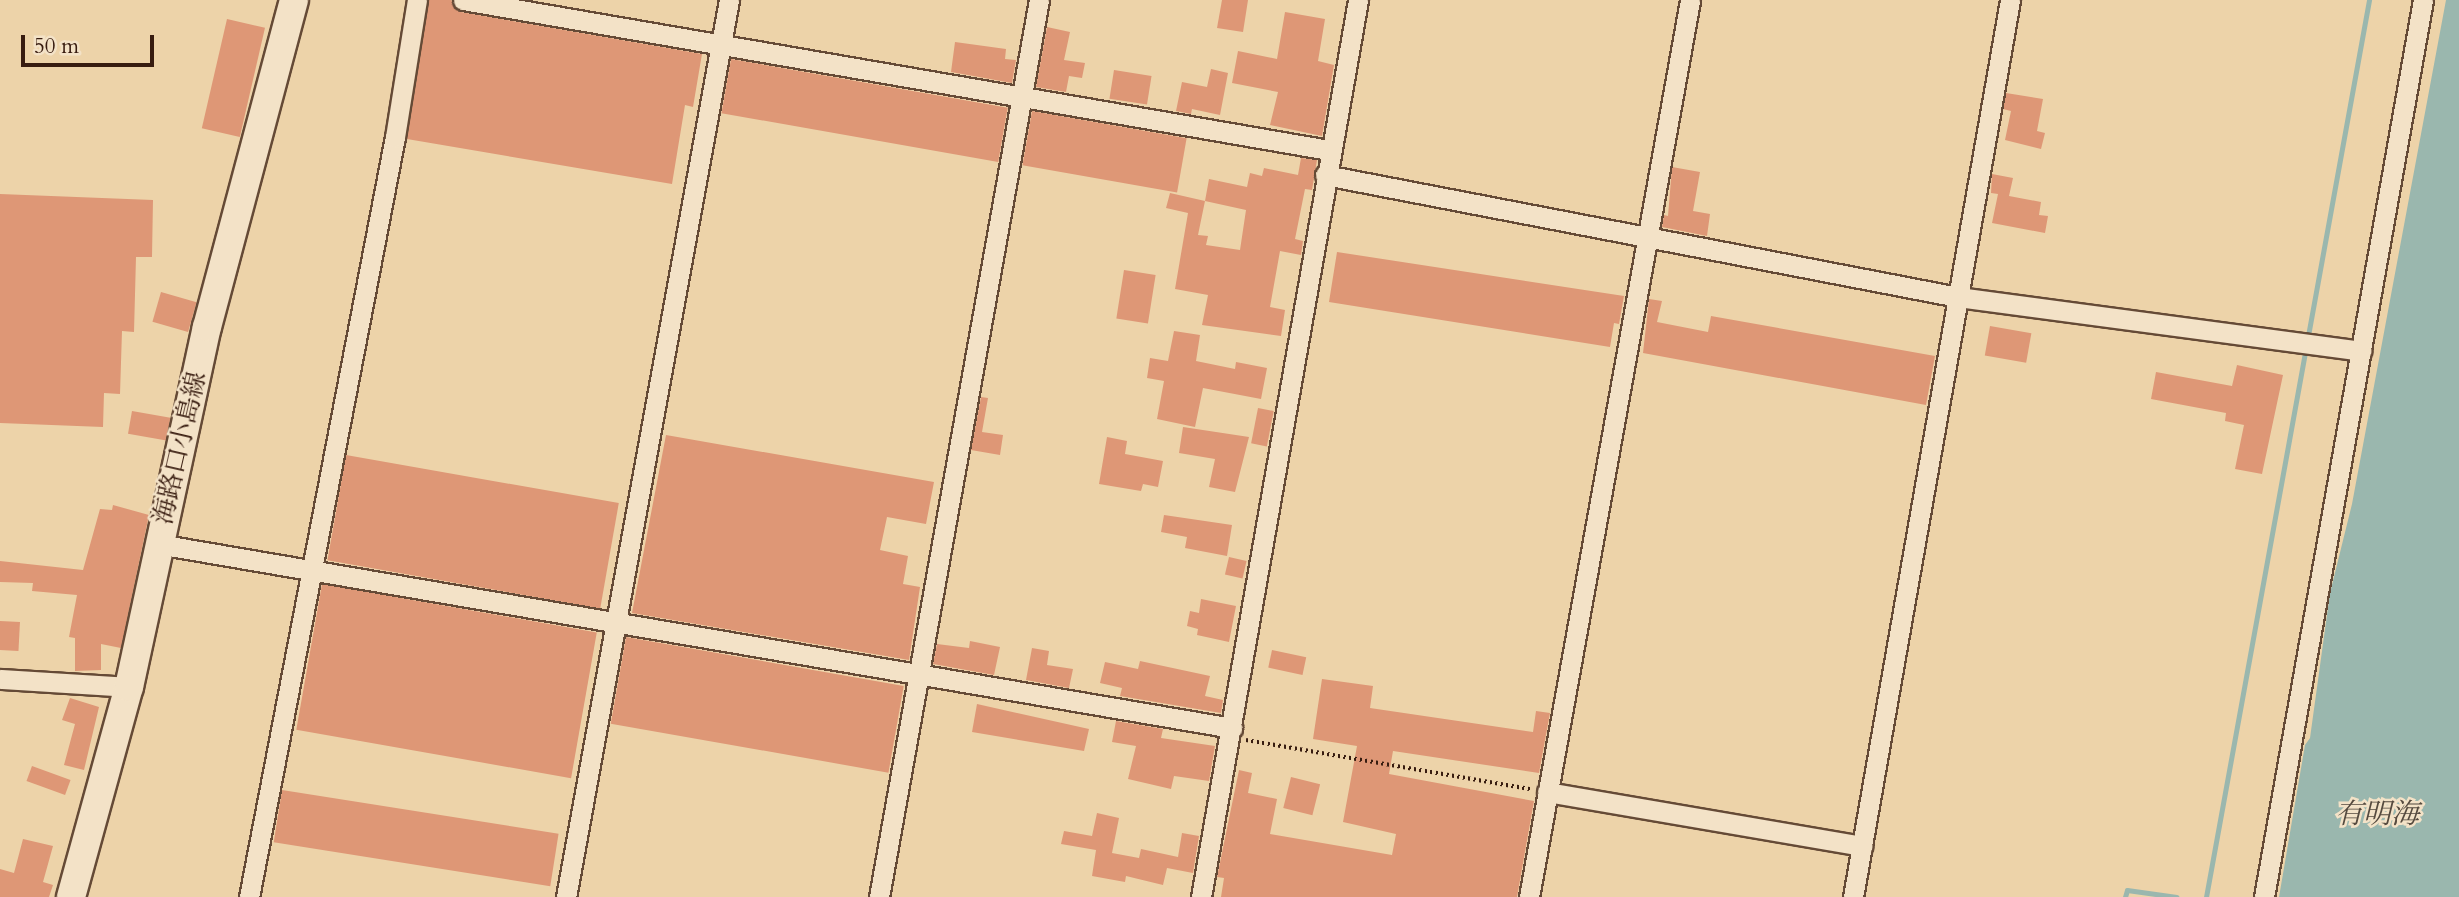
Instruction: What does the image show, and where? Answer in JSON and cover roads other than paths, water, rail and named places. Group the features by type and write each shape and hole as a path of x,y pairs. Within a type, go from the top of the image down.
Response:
{"main road":[{"name":"海路口小島線","path":"71,897 129,687 207,327 294,0"}],"street":[{"path":"249,897 395,136 417,0"},
{"path":"463,0 1022,99 1329,150"},
{"path":"566,897 729,0"},
{"path":"879,897 1039,0"},
{"path":"1201,897 1329,150 1358,0"},
{"path":"1529,897 1690,0"},
{"path":"1853,897 2010,0"},
{"path":"2264,897 2423,0"},
{"path":"1325,175 1648,241 1958,297 2361,351"},
{"path":"158,544 920,673 1231,733"},
{"path":"0,679 129,687"},
{"path":"1547,792 1862,846"}],"water":[{"name":"有明海","path":"2446,0 2459,0 2459,897 2279,897 2305,745 2310,738 2330,593 2352,504"}],"waterway":[{"path":"2206,897 2369,0"},
{"path":"2125,897 2127,890 2177,897"}]}
